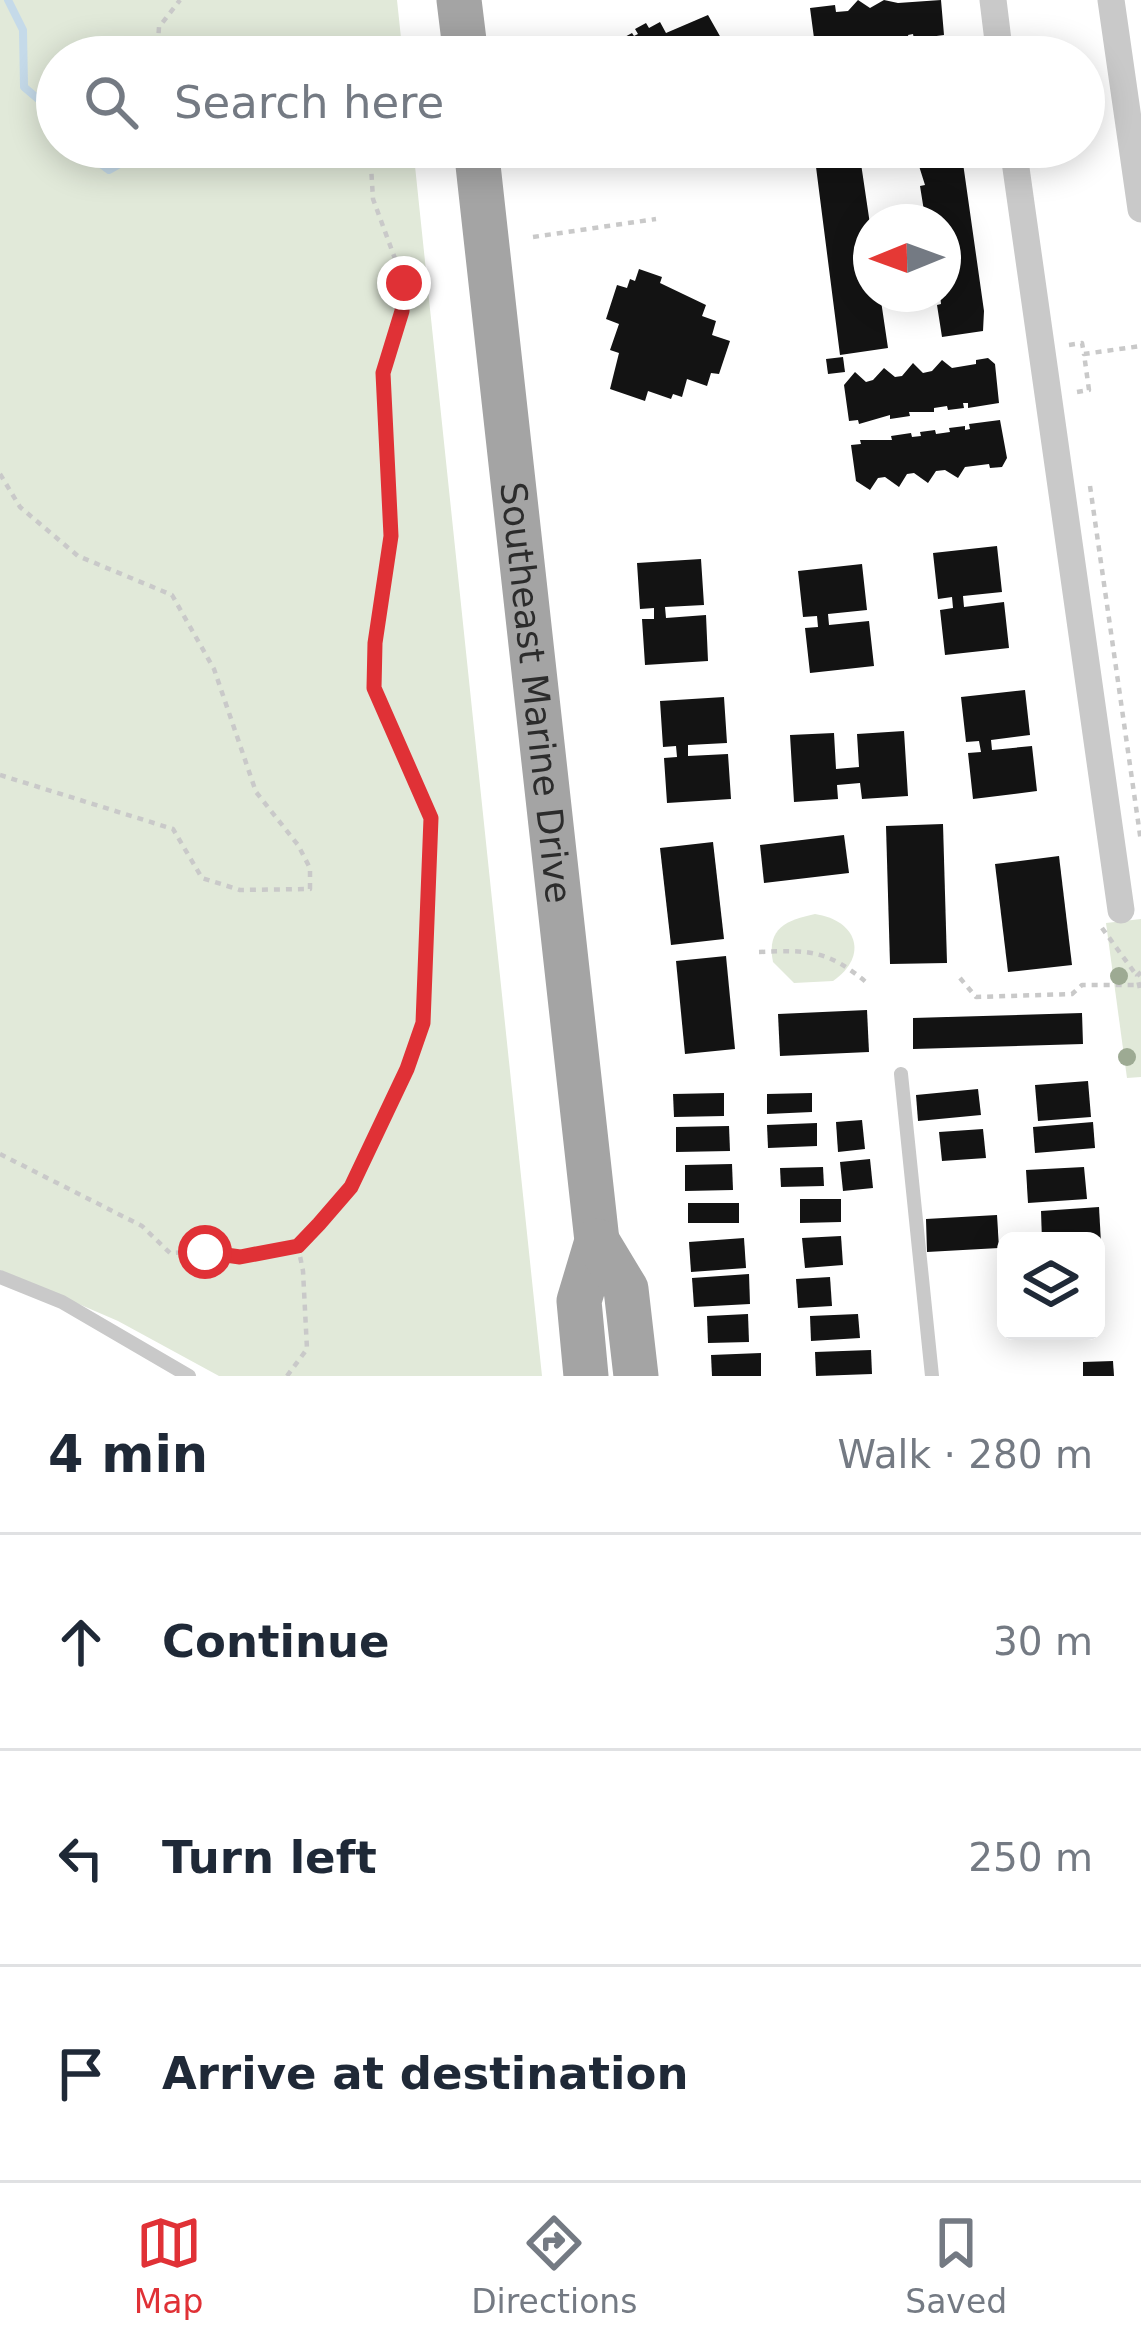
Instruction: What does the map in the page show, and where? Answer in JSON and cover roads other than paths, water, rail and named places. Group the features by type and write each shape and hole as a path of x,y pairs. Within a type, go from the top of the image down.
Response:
{"main road":[{"path":"459,0 463,36"},
{"name":"Southeast Marine Drive","path":"478,168 597,1241 579,1300 586,1376"},
{"name":"Southeast Marine Drive","path":"597,1241 626,1289 636,1376"}],"street":[{"path":"992,0 997,36"},
{"path":"1111,0 1141,209"},
{"path":"1016,168 1120,910"}],"lane":[{"path":"901,1074 932,1376"},
{"path":"0,1277 62,1302 189,1376"}],"waterway":[{"path":"8,0 23,30 24,87 36,97"},
{"path":"106,168 113,168"}]}
